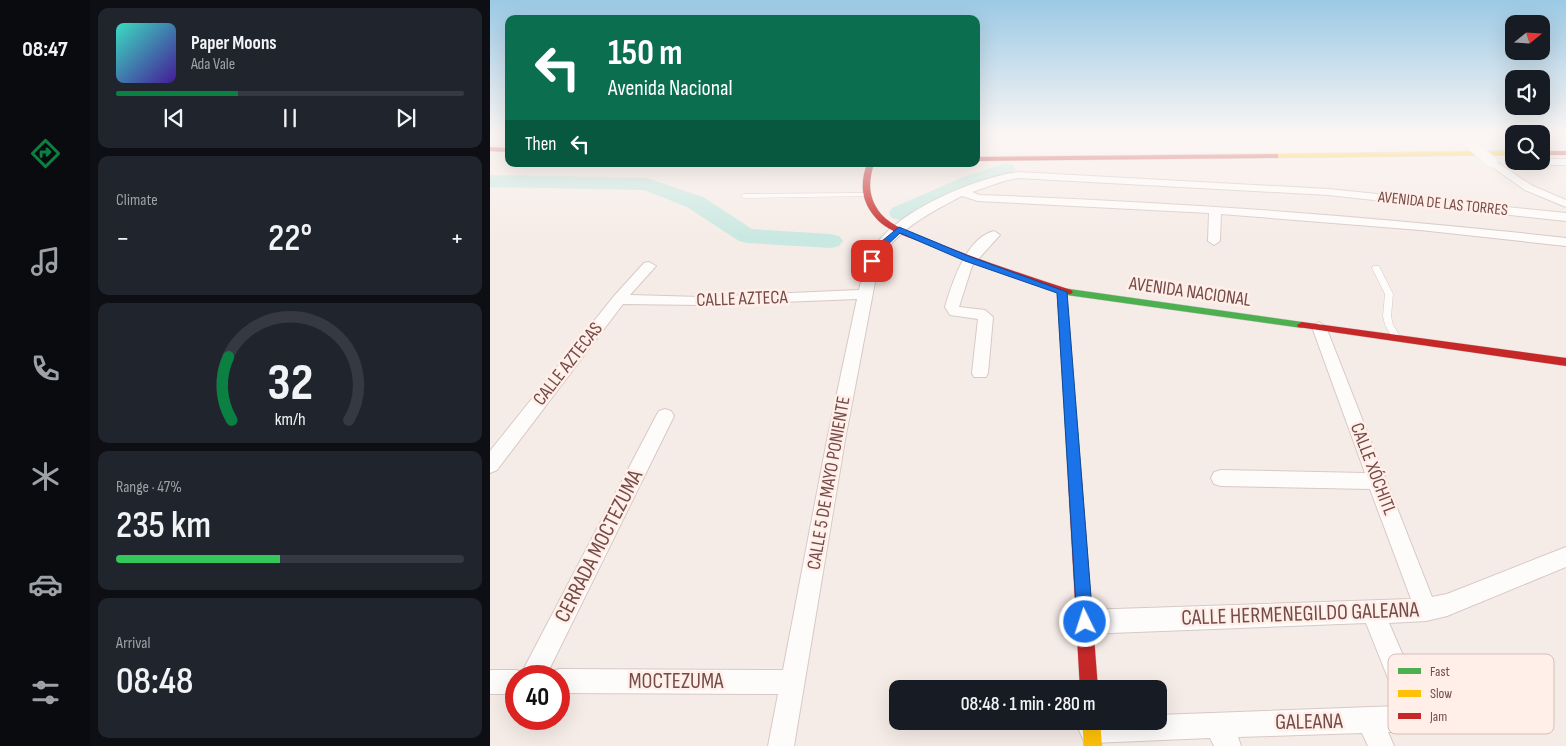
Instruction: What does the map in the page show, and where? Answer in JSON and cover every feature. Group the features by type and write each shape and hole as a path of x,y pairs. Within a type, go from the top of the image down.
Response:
{"main road":[{"path":"866,195 866,177 869,169"},
{"name":"AVENIDA NACIONAL","path":"866,195 878,216 899,230 968,259 1062,292 1566,362"},
{"path":"1062,292 1088,680"}],"street":[{"path":"1502,169 1529,188 1566,204"},
{"name":"AVENIDA DE LAS TORRES","path":"899,230 945,199 1005,177 1024,176 1328,192 1566,217"},
{"name":"AVENIDA DE LAS TORRES","path":"964,193 978,198 1105,202 1399,223 1566,242"},
{"path":"1214,241 1215,210"},
{"name":"CALLE 5 DE MAYO PONIENTE","path":"781,746 836,440 865,294 875,253 882,244 899,230"},
{"path":"980,373 986,317 980,313 955,312 952,307 963,268 968,259 994,235"},
{"name":"CALLE AZTECAS","path":"490,465 619,299 649,266"},
{"name":"CALLE AZTECA","path":"619,299 701,301 865,294"},
{"name":"CALLE XÓCHITL","path":"1319,327 1426,610"},
{"name":"CERRADA MOCTEZUMA","path":"539,665 665,416"},
{"path":"1221,478 1378,481"},
{"name":"CALLE HERMENEGILDO GALEANA","path":"1085,622 1426,610 1447,605 1566,557"},
{"name":"GALEANA","path":"1373,612 1390,654"},
{"name":"MOCTEZUMA","path":"570,681 793,682"},
{"path":"490,682 505,682"},
{"name":"GALEANA","path":"1092,732 1222,735 1388,720"},
{"path":"1370,721 1380,746"}],"lane":[{"path":"744,196 866,195"},
{"path":"1376,268 1389,294 1385,308 1386,316 1397,338"}],"waterway":[{"path":"900,213 968,182 1006,169"},
{"path":"490,181 647,184 695,202 747,236 831,241"}],"traffic: fast":[{"path":"1062,291 1075,480"},
{"path":"1068,292 1302,325"}],"traffic: slow":[{"path":"1092,730 1093,746"}],"traffic: jam":[{"path":"869,169 866,177 866,195 878,216 886,222 899,230 968,259 1068,292"},
{"path":"1302,325 1566,362"},
{"path":"1075,480 1088,680"}],"route":[{"path":"872,261 882,244 899,230 968,259 1062,292 1085,622"}]}
